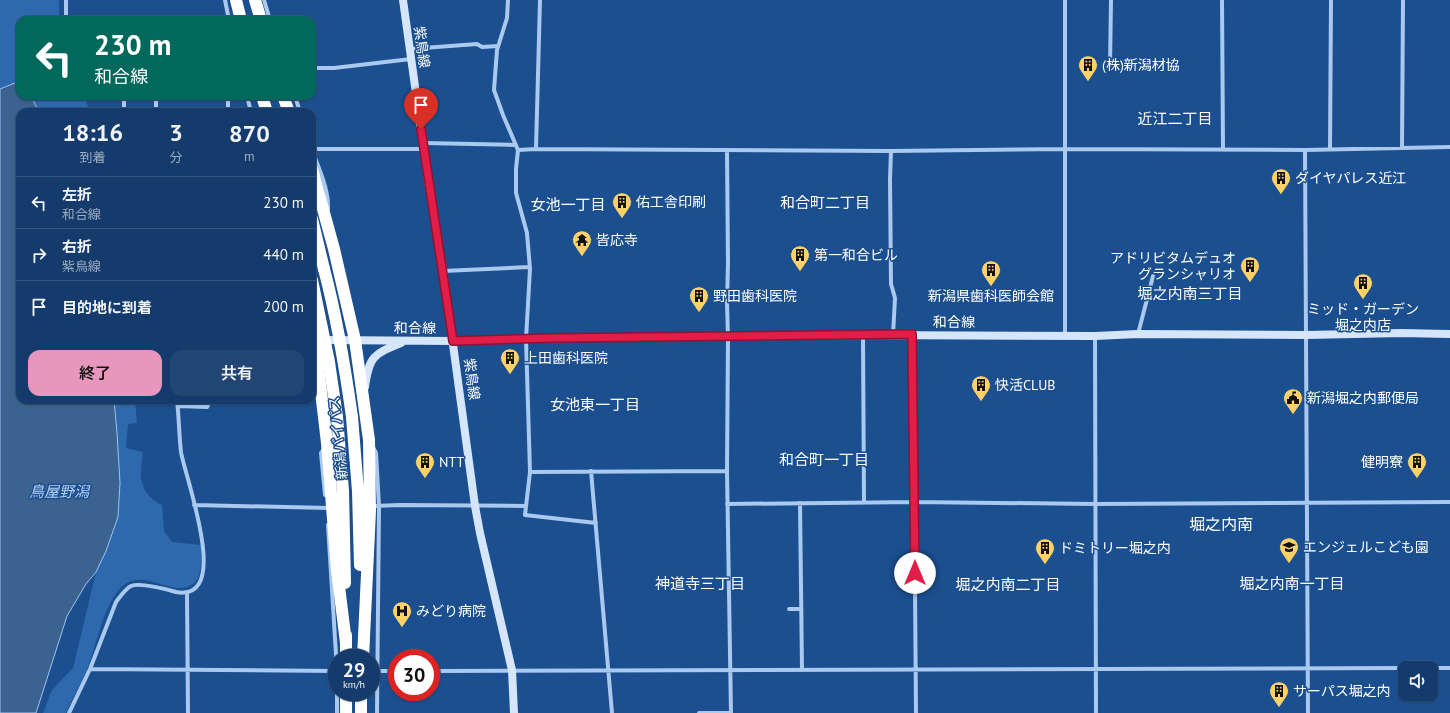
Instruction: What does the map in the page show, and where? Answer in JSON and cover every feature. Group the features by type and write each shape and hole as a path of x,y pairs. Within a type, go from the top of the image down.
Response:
{"highway":[{"path":"236,0 240,16"},
{"path":"255,0 260,16"},
{"path":"316,184 339,268 355,340 369,440 370,511 362,649"},
{"name":"新潟バイパス","path":"316,236 334,306 352,417 358,491 362,649"},
{"path":"316,337 331,337 337,332 339,327 341,299 339,268"},
{"name":"新潟バイパス","path":"316,299 329,362 337,417 344,498 346,649"},
{"path":"322,400 327,375 334,360 345,346 355,340"},
{"path":"316,358 327,443 337,570 346,643"},
{"path":"346,701 346,713"},
{"path":"361,701 361,713"}],"main road":[{"name":"紫鳥線","path":"403,0 453,341 475,506 512,670 514,713"},
{"name":"和合線","path":"316,337 355,340 453,341 863,334 1095,336 1138,334 1450,334"},
{"path":"365,411 364,390 366,376 373,358 385,349 406,341"}],"street":[{"path":"66,0 66,16"},
{"path":"224,0 228,16"},
{"path":"264,0 269,16"},
{"path":"508,0 507,18 498,46 494,90 518,150 516,193 527,233 530,266 526,339 530,472 525,515 596,523"},
{"path":"536,149 540,0"},
{"path":"1065,0 1065,335"},
{"path":"1110,67 1111,0"},
{"path":"1222,0 1223,149"},
{"path":"1330,149 1331,0"},
{"path":"1402,148 1403,0"},
{"path":"409,49 477,44 482,46 498,46"},
{"path":"316,68 334,68 411,58"},
{"path":"316,150 424,146 516,145"},
{"path":"518,150 1305,150 1450,147"},
{"path":"1305,150 1308,713"},
{"path":"699,713 731,713 727,504 727,151"},
{"path":"891,151 891,284 894,298 893,334"},
{"path":"316,161 323,181 328,203 327,224"},
{"path":"443,271 530,266"},
{"path":"1138,334 1153,276"},
{"path":"863,334 864,503"},
{"path":"912,334 915,502 916,713"},
{"path":"1095,336 1096,713"},
{"path":"69,713 90,670 116,602 122,594 131,586 143,585 187,593 199,586 204,569 204,544 182,452 178,406 207,407 208,404"},
{"path":"369,440 376,453 376,649"},
{"path":"327,443 321,453 328,508 327,516"},
{"path":"591,471 612,713"},
{"path":"530,472 727,471"},
{"path":"727,504 915,502 1096,504 1450,502"},
{"path":"800,503 802,670"},
{"path":"194,505 328,508"},
{"path":"377,506 526,506"},
{"path":"327,523 336,649"},
{"path":"187,593 188,713"},
{"path":"789,609 801,609"},
{"path":"440,670 1096,670 1398,668"},
{"path":"1438,668 1450,668"},
{"path":"90,670 328,671"},
{"path":"336,701 336,713"},
{"path":"377,701 377,713"}],"shaded area":[{"path":"0,0 59,0 59,16 16,16 16,82 0,89"},
{"path":"33,100 86,100 88,108 37,108"},
{"path":"114,404 135,404 137,423 128,424 126,448 143,452 141,469 142,483 148,495 162,505 164,531 172,542 201,545 199,574 196,582 183,588 174,588 146,580 132,581 125,584 111,601 101,625 86,672 66,713 43,713 52,690 73,668 96,572 106,549 117,446"}],"water":[{"name":"鳥屋野潟","path":"15,83 16,100 33,100 37,108 16,108 16,404 114,404 120,483 118,517 106,551 96,572 86,584 67,616 36,713 0,713 0,89"}],"place":[{"name":"(株)新潟材協","path":"1088,82"},
{"name":"ダイヤパレス近江","path":"1281,195"},
{"name":"佑工舎印刷","path":"622,219"},
{"name":"皆応寺","path":"582,257"},
{"name":"第一和合ビル","path":"800,272"},
{"name":"アドリビタムデュオ グランシャリオ","path":"1250,283"},
{"name":"新潟県歯科医師会館","path":"991,287"},
{"name":"ミッド・ガーデン 堀之内店","path":"1363,300"},
{"name":"野田歯科医院","path":"699,313"},
{"name":"上田歯科医院","path":"510,375"},
{"name":"快活CLUB","path":"981,402"},
{"name":"新潟堀之内郵便局","path":"1293,415"},
{"name":"NTT","path":"425,479"},
{"name":"健明寮","path":"1417,479"},
{"name":"エンジェルこども園","path":"1289,564"},
{"name":"ドミトリー堀之内","path":"1045,565"},
{"name":"みどり病院","path":"402,628"},
{"name":"サーパス堀之内","path":"1279,708"}],"district":[{"name":"近江二丁目","path":"1175,119"},
{"name":"和合町二丁目","path":"825,203"},
{"name":"女池一丁目","path":"568,205"},
{"name":"堀之内南三丁目","path":"1190,294"},
{"name":"女池東一丁目","path":"595,405"},
{"name":"和合町一丁目","path":"824,460"},
{"name":"堀之内南","path":"1221,524"},
{"name":"神道寺三丁目","path":"700,584"},
{"name":"堀之内南一丁目","path":"1292,584"},
{"name":"堀之内南二丁目","path":"1008,585"}],"route":[{"path":"421,129 453,341 553,338 912,334 915,573"}]}
